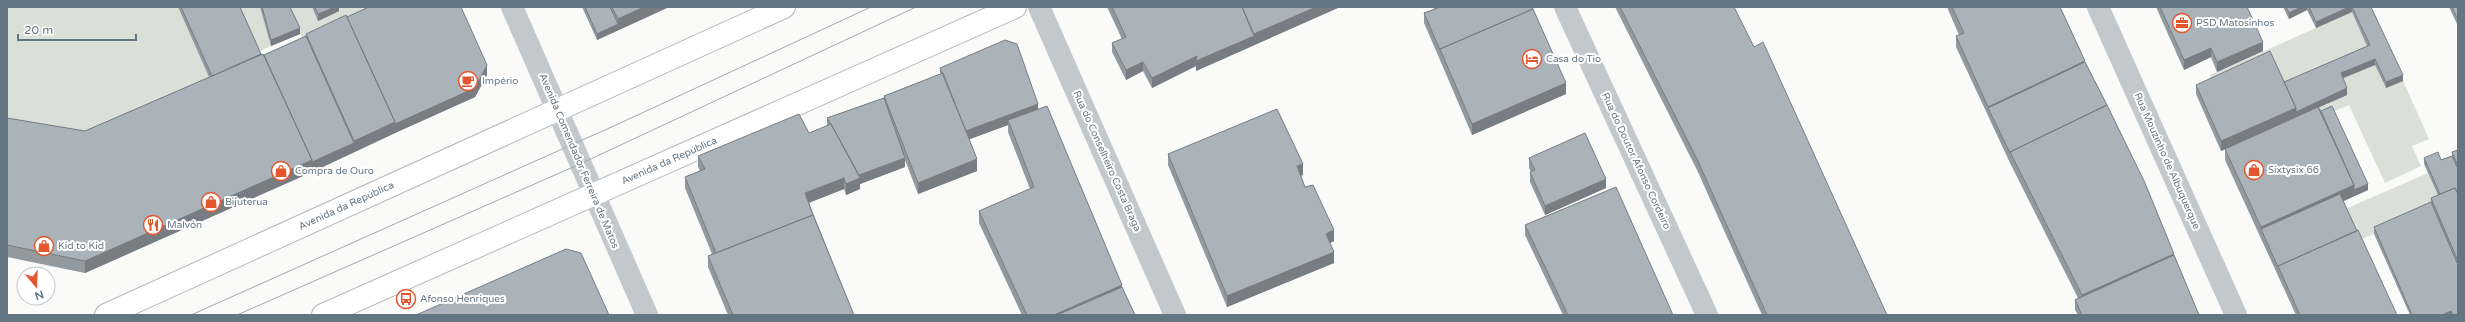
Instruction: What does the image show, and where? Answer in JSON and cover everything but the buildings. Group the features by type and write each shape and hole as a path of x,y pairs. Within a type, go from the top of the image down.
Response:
{"main road":[{"name":"Avenida da República","path":"106,315 784,7"},
{"name":"Avenida da República","path":"323,315 1015,7"}],"street":[{"name":"Avenida Comendador Ferreira de Matos","path":"512,7 593,196 647,315"},
{"name":"Rua do Conselheiro Costa Braga","path":"1039,7 1175,315"},
{"name":"Rua do Doutor Afonso Cordeiro","path":"1565,7 1707,315"},
{"name":"Rua Mouzinho de Albuquerque","path":"2098,7 2236,315"}],"shaded area":[{"path":"7,7 178,7 214,87 85,143 7,129"},
{"path":"238,7 260,7 271,46 258,52"},
{"path":"288,7 312,7 318,20 338,7 390,7 306,46"},
{"path":"2352,12 2370,51 2283,89 2214,86 2210,75"},
{"path":"2375,65 2386,88 2403,81 2429,139 2412,146 2421,166 2385,183 2349,105 2332,112 2296,118 2347,95 2341,79"},
{"path":"2428,173 2442,203 2358,241 2343,210"}],"tram line":[{"path":"191,315 616,125 871,7"},
{"path":"237,315 580,164 916,7"}],"place":[{"name":"PSD Matosinhos","path":"2182,23"},
{"name":"Casa do Tio","path":"1532,59"},
{"name":"Império","path":"468,81"},
{"name":"Sixtysix 66","path":"2254,170"},
{"name":"Compra de Ouro","path":"281,171"},
{"name":"Bijuterua","path":"211,202"},
{"name":"Malvón","path":"153,225"},
{"name":"Kid to Kid","path":"44,246"},
{"name":"Afonso Henriques","path":"406,299"}]}
